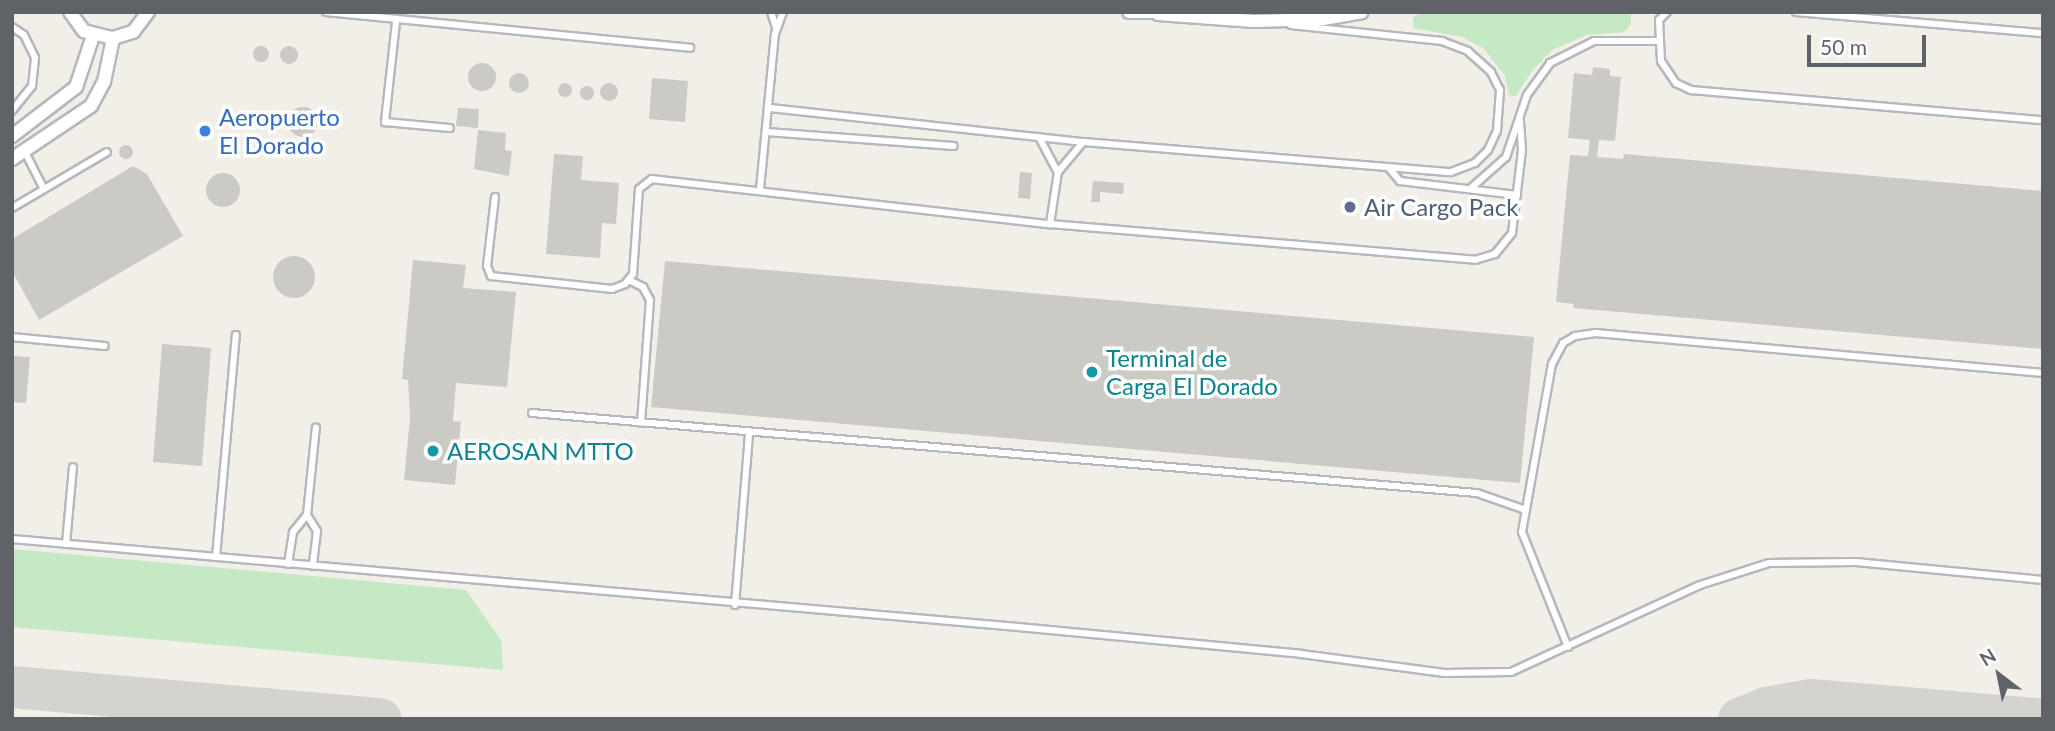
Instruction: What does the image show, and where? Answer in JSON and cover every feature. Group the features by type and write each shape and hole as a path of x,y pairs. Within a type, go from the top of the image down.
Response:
{"street":[{"path":"70,12 77,24 93,36 113,38 133,32 148,12"},
{"path":"1129,12 1254,21 1323,19 1361,12"},
{"path":"12,136 76,88 93,36"},
{"path":"12,159 26,154 90,106 104,82 113,38"}],"lane":[{"path":"326,12 396,22 690,48"},
{"path":"771,12 776,31"},
{"path":"760,189 776,31 783,12"},
{"path":"1653,12 1659,16"},
{"path":"1659,16 1667,12"},
{"path":"1796,12 2043,33"},
{"path":"1659,16 1658,41 1670,77 1691,90 2043,120"},
{"path":"770,108 1084,142 1451,172 1482,157 1497,131 1501,108 1497,83 1481,61 1442,41 1254,21"},
{"path":"396,22 386,122 450,128"},
{"path":"12,27 24,35 35,58 32,86 12,111"},
{"path":"1469,189 1502,163 1533,83 1550,63 1571,49 1607,39 1658,41"},
{"path":"629,280 641,184 652,179 760,189 789,198 1050,224 1475,260 1495,254 1508,242 1517,195 1520,120"},
{"path":"767,132 953,146"},
{"path":"1038,136 1058,172"},
{"path":"1050,224 1058,172 1084,142"},
{"path":"12,208 107,152"},
{"path":"26,154 44,189"},
{"path":"1389,168 1400,181 1517,195"},
{"path":"495,197 487,266 495,278 612,289 629,280"},
{"path":"629,280 643,287 650,300 641,423"},
{"path":"1568,647 1524,547 1523,509 1534,479 1552,364 1563,343 1575,336 1596,333 2043,373"},
{"path":"216,557 236,335"},
{"path":"12,337 105,346"},
{"path":"532,413 749,434 1477,493 1523,509"},
{"path":"288,564 293,532 307,515 316,427"},
{"path":"735,605 749,434"},
{"path":"66,544 74,467"},
{"path":"307,515 317,531 313,566"},
{"path":"12,539 1287,653 1446,673 1511,672 1700,585 1769,563 1856,562 2043,580"}],"green space":[{"path":"1425,12 1631,12 1631,24 1624,32 1587,35 1552,50 1532,71 1516,96 1509,95 1505,76 1483,48 1462,37 1413,28 1413,17"},
{"path":"12,549 466,590 501,640 503,670 12,627"}],"building":[{"path":"258,46 264,46 269,54 267,60 258,62 253,57 253,51"},
{"path":"289,46 295,49 298,55 295,61 289,64 283,61 280,55 283,49"},
{"path":"482,63 492,67 496,77 492,87 482,91 472,87 468,77 472,67"},
{"path":"1593,67 1610,69 1610,76 1621,77 1615,141 1599,140 1597,157 1623,159 1624,154 2043,191 2043,349 1573,308 1574,304 1556,302 1570,155 1588,156 1590,140 1568,138 1574,73 1592,75"},
{"path":"519,73 526,76 529,83 526,90 519,93 512,90 509,83 512,76"},
{"path":"652,78 688,81 685,122 649,119"},
{"path":"565,83 570,85 570,95 565,97 560,95 558,90 560,85"},
{"path":"605,83 613,83 618,92 616,99 605,101 600,96 600,88"},
{"path":"587,86 592,88 592,98 587,100 582,98 580,93 582,88"},
{"path":"303,107 314,111 318,122 314,133 303,137 292,133 288,122 292,111"},
{"path":"458,108 479,109 478,128 456,126"},
{"path":"478,130 506,133 505,150 512,151 509,176 474,169"},
{"path":"126,145 131,147 131,157 126,159 121,157 119,152 121,147"},
{"path":"554,154 583,156 581,180 619,183 616,224 602,223 600,258 546,254"},
{"path":"133,166 147,174 183,236 39,320 12,271 12,239"},
{"path":"1020,172 1032,173 1030,199 1018,198"},
{"path":"223,173 235,178 240,190 235,202 223,207 211,202 206,190 211,178"},
{"path":"1093,181 1124,183 1123,194 1100,192 1100,202 1091,202"},
{"path":"294,256 309,262 315,277 309,292 294,298 279,292 273,277 279,262"},
{"path":"413,260 466,265 463,288 516,292 507,387 456,383 453,421 461,422 455,485 404,480 410,418 408,380 402,379"},
{"name":"Terminal de Carga El Dorado","path":"665,261 1534,337 1520,483 651,407"},
{"path":"162,344 211,348 202,466 153,462"},
{"path":"12,356 30,357 26,403 12,402"}],"taxiway":[{"path":"12,687 381,719"},
{"path":"1739,719 1766,708 1811,700 2038,719"}],"place":[{"name":"Aeropuerto El Dorado","path":"205,131"},
{"name":"Air Cargo Pack","path":"1350,207"},
{"name":"Terminal de Carga El Dorado","path":"1092,372"},
{"name":"AEROSAN MTTO","path":"433,451"}]}
